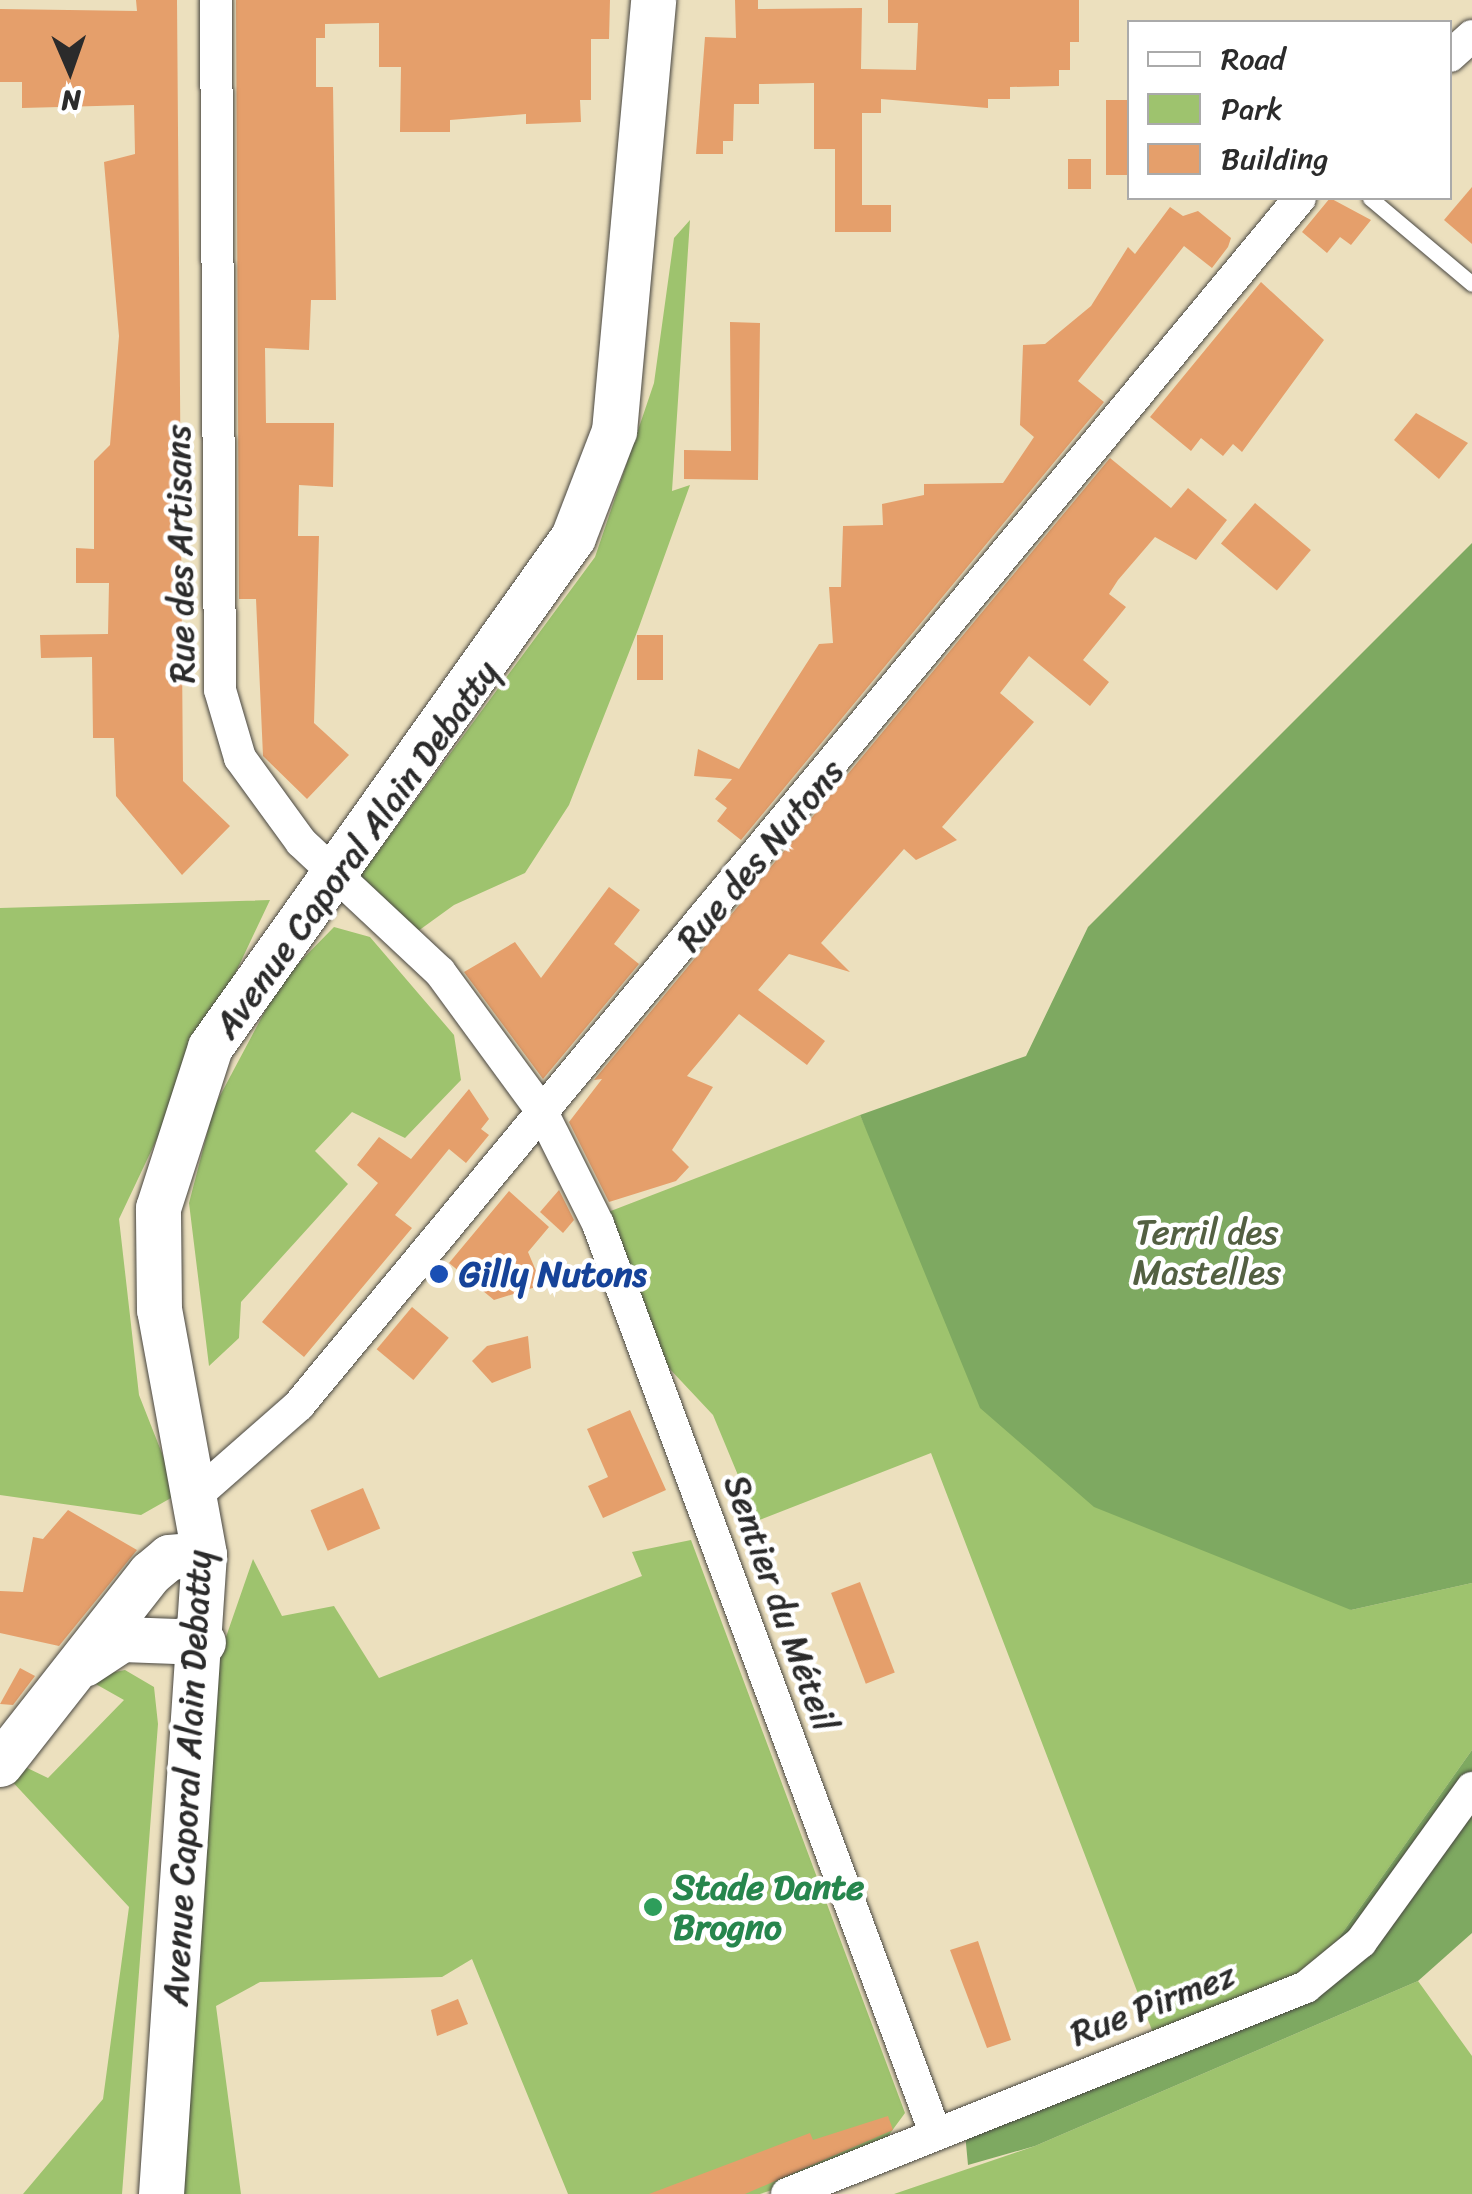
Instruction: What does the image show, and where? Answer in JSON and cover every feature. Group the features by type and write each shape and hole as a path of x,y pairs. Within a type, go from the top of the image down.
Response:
{"main road":[{"name":"Avenue Caporal Alain Debatty","path":"161,2194 203,1642 204,1554 199,1492 159,1310 158,1208 210,1047 574,537 614,431 653,0"},
{"path":"0,1764 150,1573 169,1557 204,1554"},
{"path":"82,1664 122,1640 203,1642"}],"street":[{"name":"Rue des Artisans","path":"216,0 220,690 240,758 302,842 340,870 440,972 542,1110"},
{"path":"1452,54 1472,36"},
{"name":"Rue des Nutons","path":"199,1492 299,1405 542,1110 732,892 1298,200"},
{"name":"Sentier du Méteil","path":"542,1110 598,1224 934,2130"},
{"name":"Rue Pirmez","path":"787,2194 934,2130 1306,1987 1361,1942 1472,1788"}],"lane":[{"path":"1372,200 1472,284"}],"green space":[{"path":"690,220 672,491 690,485 569,805 525,873 454,905 407,939 354,884 595,557 654,383 674,238"},
{"name":"Terril des Mastelles","path":"1472,543 1472,1583 1351,1610 1094,1507 980,1408 860,1115 1026,1056 1088,927"},
{"path":"270,900 119,1219 139,1395 178,1494 141,1515 0,1495 0,908"},
{"path":"334,927 370,937 454,1035 461,1080 405,1138 352,1112 315,1151 348,1184 241,1302 239,1338 209,1366 189,1203 214,1107 281,981"},
{"path":"860,1115 909,1222 1351,1610 1472,1583 1472,1750 1321,1963 1158,2046 931,1453 757,1521 713,1415 667,1366 603,1214"},
{"path":"691,1540 905,2113 872,2158 760,2194 568,2194 472,1959 442,1977 260,1982 216,2006 241,2194 170,2194 194,2051 218,1660 253,1559 282,1616 334,1606 379,1678 642,1576 632,1552"},
{"path":"125,1670 154,1687 158,1724 122,2194 23,2194 103,2099 129,1907 8,1777 19,1764 48,1778 124,1700 85,1678"},
{"path":"1472,1750 1472,1933 1418,1981 1035,2146 968,2165 965,2133 1321,1963"},
{"path":"1418,1981 1472,2056 1472,2194 894,2194 1035,2146"}],"building":[{"path":"136,0 177,0 183,781 230,826 182,875 116,796 114,738 93,738 92,657 41,658 40,635 108,634 109,583 76,583 76,548 94,549 94,461 110,445 119,336 104,162 135,154 134,105 22,108 22,82 0,82 0,9 137,11"},
{"path":"236,0 610,0 609,39 591,39 591,100 580,100 581,122 526,124 526,114 450,120 450,132 400,132 401,67 379,67 379,23 325,24 325,38 316,38 316,87 333,87 336,300 311,300 309,350 265,348 266,423 334,423 333,487 299,485 298,536 319,536 314,723 349,755 307,799 263,756 256,599 239,599"},
{"path":"735,0 758,0 758,9 862,8 861,69 916,70 918,23 888,23 888,0 1079,0 1079,42 1070,42 1070,70 1059,70 1059,86 1010,87 1010,99 988,99 988,108 881,99 881,113 862,113 862,205 891,205 891,232 835,232 835,149 814,149 814,83 759,84 759,104 734,104 733,141 723,141 723,154 696,154 705,37 736,38"},
{"path":"1106,100 1127,100 1127,175 1106,175"},
{"path":"1068,159 1091,159 1091,189 1068,189"},
{"path":"1472,187 1472,244 1444,220"},
{"path":"1328,200 1371,220 1351,245 1340,237 1327,253 1302,232"},
{"path":"1170,207 1183,216 1198,211 1231,238 1228,247 1212,268 1184,246 1078,381 1104,402 741,840 717,821 727,808 715,799 732,779 694,776 698,749 739,769 819,644 833,643 829,587 841,587 843,526 883,525 882,504 924,495 924,484 1003,483 1034,437 1020,425 1023,345 1045,344 1091,306 1128,247 1135,254"},
{"path":"1261,282 1324,340 1242,452 1233,444 1223,456 1201,438 1191,451 1150,417"},
{"path":"730,322 760,323 758,480 684,479 684,450 731,451"},
{"path":"1416,413 1468,443 1439,479 1394,440"},
{"path":"1110,458 1171,508 1188,488 1227,520 1196,560 1155,537 1118,580 1109,594 1126,607 1083,660 1109,682 1090,706 1029,656 1000,693 1034,722 942,827 957,840 916,860 904,849 821,943 850,972 789,954 758,990 825,1041 807,1065 739,1014 687,1076 713,1087 672,1150 689,1167 676,1181 609,1202 569,1122 602,1079 594,1080"},
{"path":"1255,503 1311,550 1277,591 1221,544"},
{"path":"637,635 663,635 663,680 637,680"},
{"path":"609,887 640,910 614,944 639,964 543,1079 464,972 515,942 541,978"},
{"path":"469,1089 489,1119 481,1129 489,1135 466,1163 449,1149 395,1215 412,1228 304,1357 262,1322 378,1183 357,1165 379,1137 411,1159"},
{"path":"559,1190 574,1220 563,1233 540,1212"},
{"path":"509,1191 549,1227 528,1252 542,1285 494,1300 449,1263"},
{"path":"412,1307 449,1338 413,1380 377,1349"},
{"path":"528,1336 531,1368 492,1383 472,1361 487,1346"},
{"path":"630,1410 666,1490 603,1518 588,1486 608,1477 587,1429"},
{"path":"363,1488 380,1529 328,1551 311,1510"},
{"path":"68,1510 137,1550 59,1646 0,1633 0,1591 23,1592 33,1537 43,1539"},
{"path":"860,1582 895,1673 866,1684 831,1593"},
{"path":"20,1668 35,1676 13,1705 0,1704"},
{"path":"978,1941 1011,2040 987,2048 950,1950"},
{"path":"458,1999 468,2024 437,2036 431,2010"},
{"path":"888,2116 893,2130 745,2194 649,2194 810,2133 813,2140"}],"place":[{"name":"Gilly Nutons","path":"439,1274"},
{"name":"Stade Dante Brogno","path":"653,1907"}]}
